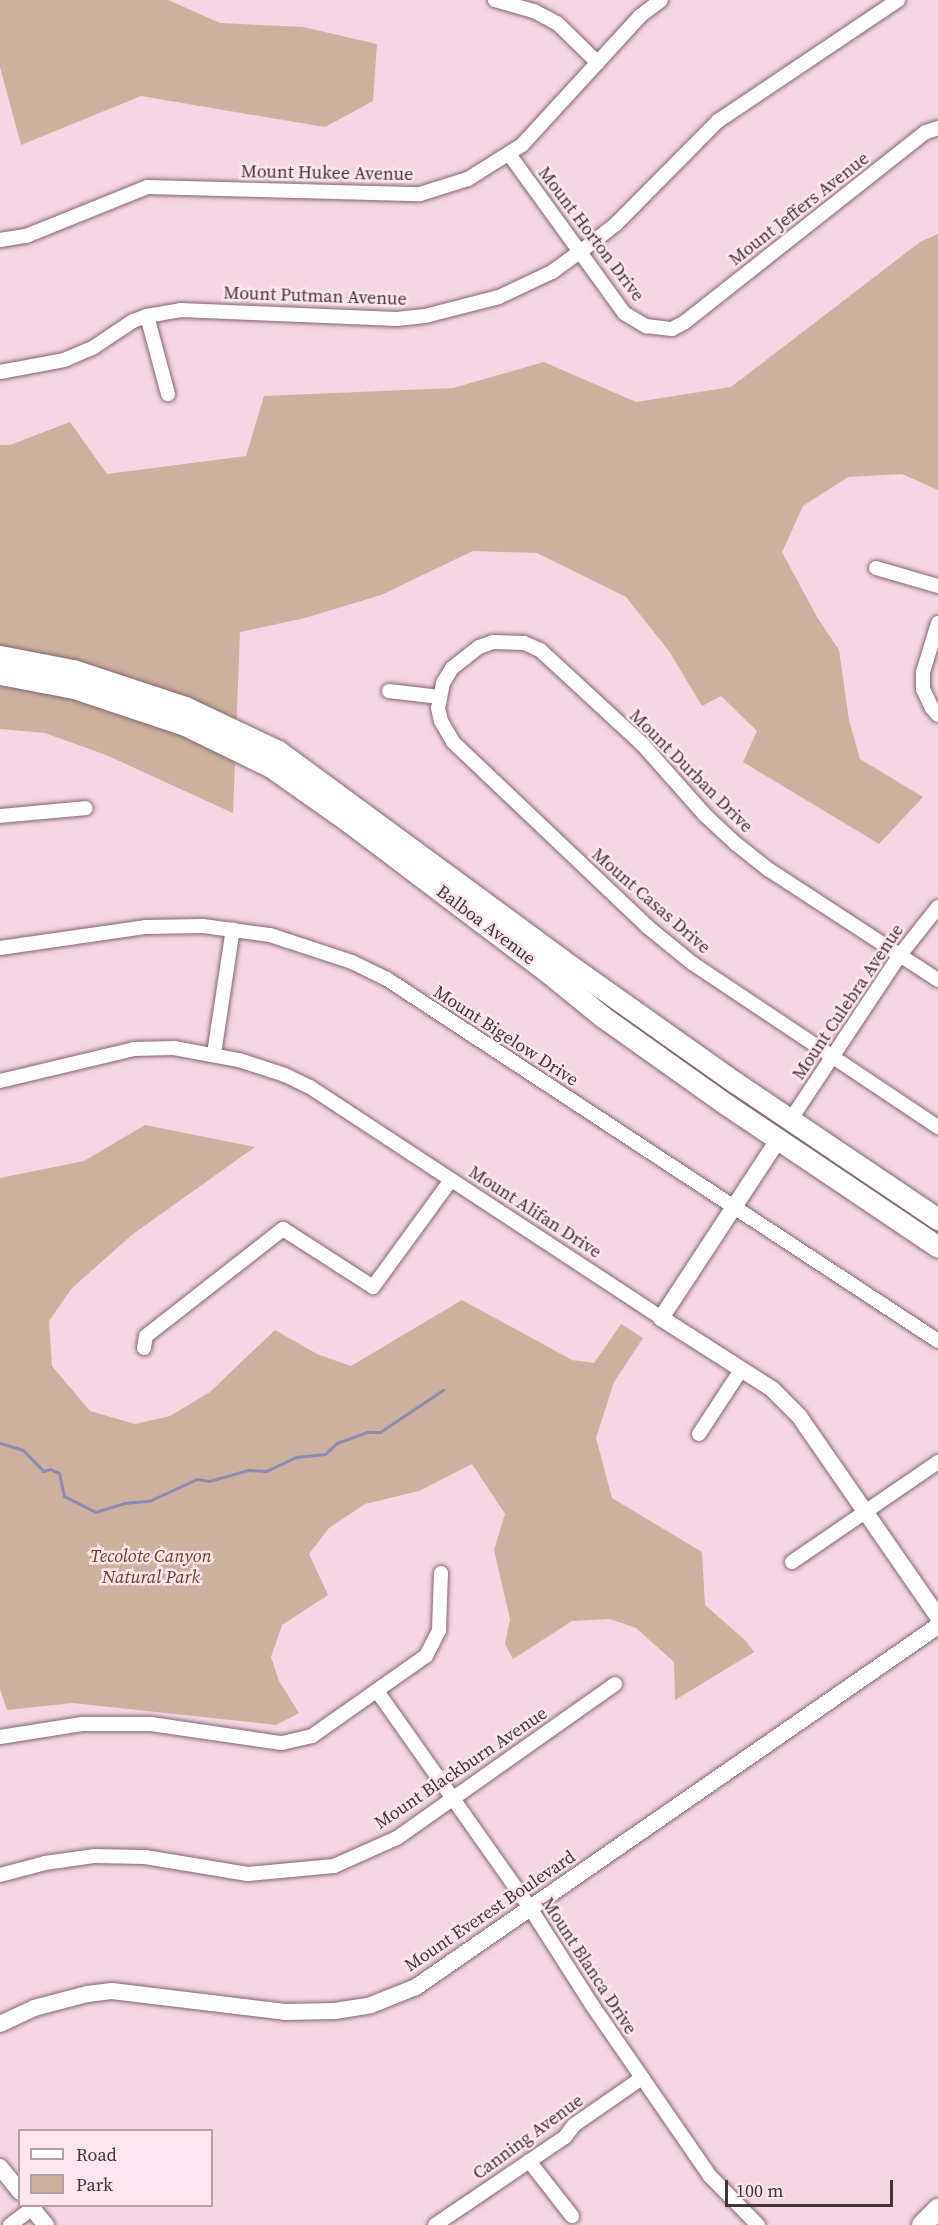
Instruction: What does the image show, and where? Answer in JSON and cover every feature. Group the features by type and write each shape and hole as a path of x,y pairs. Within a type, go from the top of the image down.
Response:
{"main road":[{"name":"Balboa Avenue","path":"0,656 73,670 185,707 278,752 562,960 938,1219"},
{"name":"Balboa Avenue","path":"0,674 74,688 185,725 271,767 350,822 549,973 603,1017 727,1105 938,1247"},
{"path":"727,1105 764,1120 780,1122 791,1119"},
{"path":"778,1140 797,1135 821,1140"},
{"path":"922,2225 938,2209"}],"street":[{"path":"495,0 534,11 557,23 598,63"},
{"name":"Mount Hukee Avenue","path":"0,240 26,236 147,187 420,194 468,179 522,145 640,16 661,0"},
{"name":"Mount Putman Avenue","path":"0,372 64,360 94,347 147,316 180,310 376,318 425,316 500,297 552,272 580,252 616,224 718,122 898,0"},
{"name":"Mount Jeffers Avenue","path":"685,322 926,132 938,128"},
{"name":"Mount Horton Drive","path":"509,154 624,313 646,326 672,329 685,322"},
{"path":"147,316 168,394"},
{"path":"876,568 938,586"},
{"path":"938,623 923,672 923,689 938,715"},
{"name":"Mount Durban Drive","path":"440,697 452,668 479,647 493,642 524,644 540,650 642,744 705,815 735,843 769,870 938,980"},
{"path":"389,691 440,697"},
{"name":"Mount Casas Drive","path":"440,697 441,721 453,742 649,928 692,963 938,1127"},
{"path":"0,816 86,808"},
{"name":"Mount Culebra Avenue","path":"791,1119 900,955 938,907"},
{"name":"Mount Bigelow Drive","path":"0,948 146,927 203,926 270,935 315,948 387,979 938,1341"},
{"path":"214,1054 233,929"},
{"name":"Mount Alifan Drive","path":"0,1081 134,1049 174,1048 214,1054 266,1069 310,1087 772,1389 799,1416 938,1617"},
{"path":"661,1318 778,1140"},
{"path":"144,1348 146,1336 283,1229 373,1287 451,1180"},
{"path":"699,1434 741,1370"},
{"path":"792,1562 938,1462"},
{"path":"0,1737 82,1724 151,1724 282,1743 312,1736 426,1656 439,1630 441,1573"},
{"name":"Mount Everest Boulevard","path":"0,2024 34,2008 87,1994 112,1991 285,2012 335,2011 371,2005 416,1987 938,1626"},
{"name":"Mount Blackburn Avenue","path":"0,1875 45,1863 94,1856 145,1857 248,1874 334,1866 397,1838 615,1684"},
{"name":"Mount Blanca Drive","path":"377,1691 530,1908 642,2078 710,2176 753,2223"},
{"name":"Canning Avenue","path":"435,2225 565,2137 574,2125 642,2078"},
{"path":"529,2161 572,2216"},
{"path":"0,2167 18,2190"},
{"path":"10,2225 32,2207"},
{"path":"34,2207 46,2225"}],"green space":[{"path":"0,0 168,0 220,23 303,27 377,44 373,101 325,127 141,96 21,145 0,67"},
{"path":"938,234 938,490 902,474 848,477 803,506 782,552 817,617 839,650 849,720 860,759 923,797 879,844 743,762 757,731 721,696 702,706 669,651 626,597 537,553 473,551 381,595 305,618 240,632 233,813 106,755 45,733 0,729 0,445 10,445 70,422 107,474 246,456 264,396 453,388 544,362 636,402 731,387 920,242"},
{"name":"Tecolote Canyon Natural Park","path":"145,1125 255,1147 133,1234 72,1288 49,1321 52,1366 90,1411 135,1424 170,1416 210,1392 275,1330 317,1354 351,1366 462,1300 572,1360 594,1363 621,1324 643,1338 614,1382 596,1438 612,1498 702,1552 705,1605 746,1641 754,1652 675,1700 674,1662 636,1628 610,1619 572,1621 513,1659 505,1644 510,1619 494,1550 505,1514 472,1464 419,1491 365,1504 329,1528 309,1554 328,1595 282,1625 271,1657 279,1681 299,1713 276,1725 73,1703 7,1710 0,1689 0,1178 84,1161"}],"waterway":[{"path":"0,1443 23,1450 43,1471 50,1469 59,1473 64,1496 95,1512 124,1503 149,1501 197,1479 209,1481 248,1470 266,1471 296,1457 325,1454 337,1443 368,1432 380,1432 443,1390"}]}
